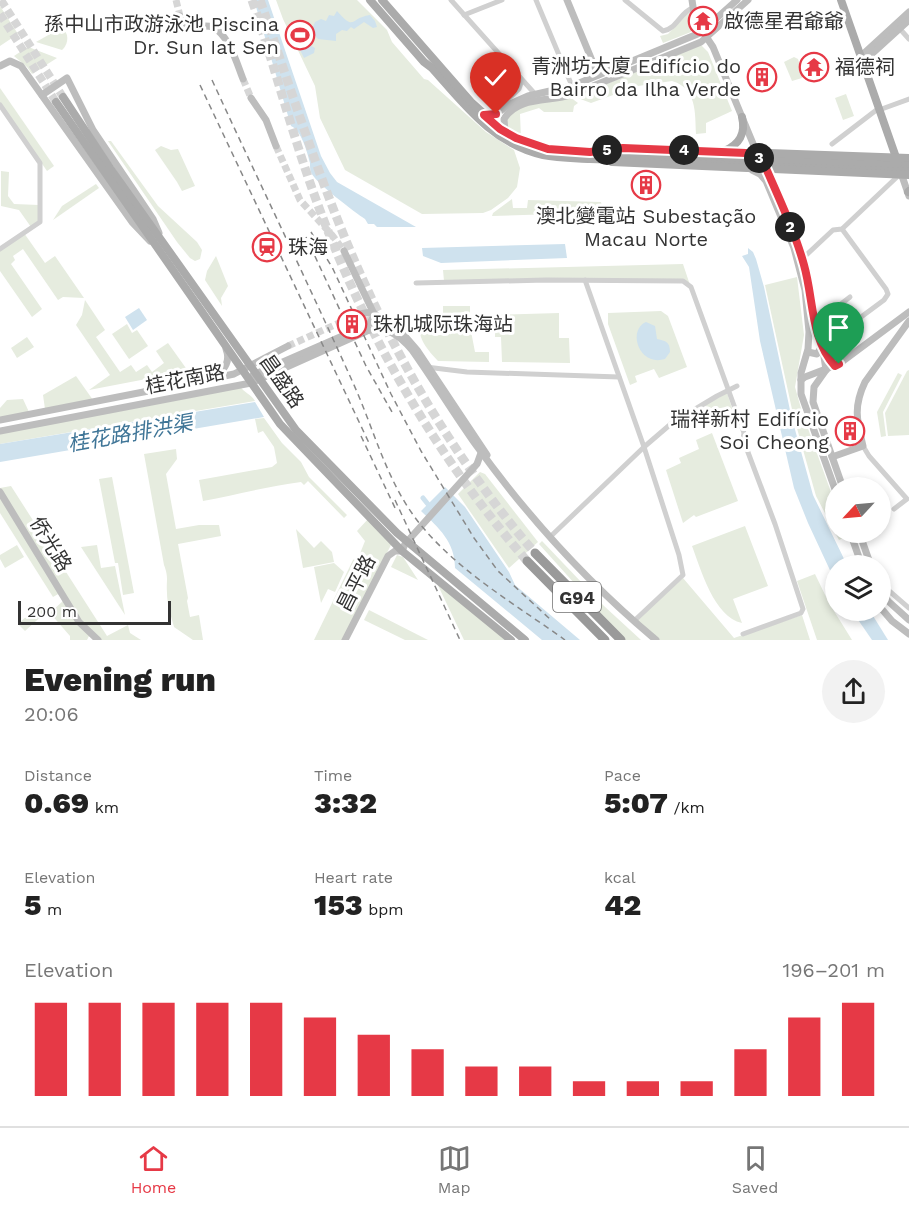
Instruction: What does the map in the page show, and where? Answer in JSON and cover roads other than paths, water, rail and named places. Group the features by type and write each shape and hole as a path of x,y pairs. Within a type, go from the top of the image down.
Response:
{"highway":[{"name":"G94","path":"535,553 621,640"},
{"name":"G94","path":"527,561 605,640"}],"main road":[{"path":"368,0 432,68"},
{"path":"375,0 480,121 508,142 531,152 546,155 909,164"},
{"path":"382,0 505,132 543,148 590,155 622,164 903,176"},
{"path":"567,0 598,75 603,78 628,68 641,67"},
{"path":"487,115 496,114 516,101 535,94 572,86 659,50 705,35 737,0"},
{"path":"505,132 504,119 514,108 526,103 559,99 662,58 721,25 748,0"},
{"path":"842,0 909,193"},
{"path":"692,4 695,20 714,47 756,150 762,153"},
{"path":"862,59 909,12"},
{"path":"180,16 188,27 210,26 217,30 231,47 243,80"},
{"path":"862,59 909,20"},
{"path":"714,47 714,39 721,25"},
{"path":"659,50 662,58"},
{"path":"0,66 10,61 17,63 25,71 132,222 160,245"},
{"path":"42,95 67,78 88,122 153,219 160,245"},
{"path":"559,99 572,86"},
{"path":"251,98 266,120 276,146"},
{"name":"昌盛路","path":"60,99 160,245 224,345 280,424 387,535 525,640"},
{"path":"713,152 728,149 738,141 743,130 742,117"},
{"path":"590,155 623,148 909,158"},
{"path":"684,150 679,158 681,163 699,167"},
{"path":"713,152 730,158 730,164 726,169"},
{"path":"749,153 761,160 767,170 802,259 826,369 816,382 813,402 839,477"},
{"path":"801,155 796,162 797,168 816,172"},
{"path":"627,156 909,170"},
{"path":"827,156 846,160 848,166 843,173"},
{"path":"883,175 895,168 896,159"},
{"path":"752,170 766,181 800,269 808,311 809,332 802,400 830,477"},
{"name":"昌盛路","path":"160,245 250,364 290,422 400,535 403,545 511,640"},
{"path":"344,251 375,314 373,325 367,331"},
{"path":"369,301 367,309 359,314 369,312 375,314 404,335 492,465 550,537 588,578 656,640"},
{"path":"803,378 835,366 909,312"},
{"path":"258,376 363,327 370,323 375,314"},
{"path":"832,457 863,446 856,415 860,392 909,321"},
{"path":"367,331 380,328 390,331 407,345 426,367"},
{"name":"桂花南路","path":"0,431 251,383 258,376 367,331"},
{"path":"877,336 883,335 888,338 890,346"},
{"path":"216,378 228,363 224,345"},
{"name":"桂花南路","path":"0,420 216,378 242,370 288,346"},
{"path":"808,352 817,354 823,348"},
{"path":"823,348 835,366"},
{"path":"803,378 813,377 816,382"},
{"path":"403,545 477,464 483,451"},
{"path":"477,464 484,462 492,465"},
{"name":"侨光路","path":"0,492 80,622 90,637 98,640"},
{"path":"400,535 408,537 414,533"},
{"path":"387,535 392,545 388,556"},
{"name":"昌平路","path":"345,640 388,556 403,545"},
{"path":"891,605 909,620"},
{"path":"891,620 909,634"}],"street":[{"path":"451,0 535,94"},
{"path":"464,15 488,3 502,0"},
{"path":"536,0 572,86"},
{"path":"626,0 663,31 671,29 692,4"},
{"path":"900,29 909,39"},
{"path":"487,115 520,88 521,82 518,75"},
{"path":"832,144 879,109 909,99"},
{"path":"0,105 40,163 40,222 0,249"},
{"path":"802,259 833,230 842,229 903,176"},
{"path":"823,348 884,300 888,294 842,229"},
{"path":"585,280 644,447 679,555 683,575 634,621"},
{"path":"416,283 683,281 691,287 744,433 743,440 775,524 803,609 801,613 743,634"},
{"path":"815,324 850,297"},
{"path":"426,367 473,372 619,377"},
{"path":"550,537 672,423 737,386"},
{"path":"863,446 907,499 894,509"},
{"path":"891,592 909,608"}],"water":[{"path":"254,0 268,0 321,156 330,173 337,182 416,227 377,227 374,224 368,224 314,176 303,142 295,128 291,126"},
{"path":"337,11 350,22 370,15 377,27 373,28 364,22 354,29 351,27 347,31 342,30 336,34 336,41 318,39 311,31 315,22 321,19 326,21 329,15 334,16"},
{"path":"295,33 306,37 308,44 315,48 314,53 304,58 293,36"},
{"path":"565,244 567,258 441,263 423,256 422,248"},
{"path":"748,248 756,259 764,287 791,415 813,495 825,520 825,543 836,543 842,555 825,555 825,560 794,488 760,341 749,267 742,256 748,254"},
{"path":"139,308 147,320 133,330 125,317"},
{"path":"646,322 655,326 657,339 668,344 670,352 665,359 648,358 639,347 637,332"},
{"path":"255,402 264,417 0,462 0,444"},
{"path":"445,487 465,507 509,572 515,585 580,640 542,640 455,568 452,551 445,536 421,511"},
{"path":"859,621 876,621 888,640 872,640"}],"waterway":[{"name":"桂花路排洪渠","path":"423,498 431,508"}],"tunnel":[{"path":"1,0 63,97"},
{"path":"176,0 180,16"},
{"path":"252,0 314,194 354,293 378,341 431,433 493,520 527,561"},
{"path":"260,0 324,185 353,257 386,328 423,396 464,461 535,553"},
{"path":"0,14 56,102"},
{"path":"243,79 251,98"},
{"path":"276,146 300,200 344,251"},
{"path":"288,346 359,314"}],"railway":[{"path":"212,80 354,385 382,457 409,508 420,524 452,557 507,600 565,640"},
{"path":"200,85 369,443"},
{"path":"311,232 333,269 391,394 421,451 474,538 498,571 551,620"},
{"path":"306,237 366,366 392,412"},
{"path":"361,436 396,510"},
{"path":"395,500 460,640"}],"place":[{"name":"啟德星君爺爺","path":"703,21"},
{"name":"孫中山市政游泳池 Piscina Dr. Sun Iat Sen","path":"300,35"},
{"name":"福德祠","path":"814,67"},
{"name":"青洲坊大廈 Edifício do Bairro da Ilha Verde","path":"762,77"},
{"name":"澳北變電站 Subestação Macau Norte","path":"646,185"},
{"name":"珠海","path":"267,247"},
{"name":"珠机城际珠海站","path":"352,324"},
{"name":"瑞祥新村 Edifício Soi Cheong","path":"850,431"}]}
